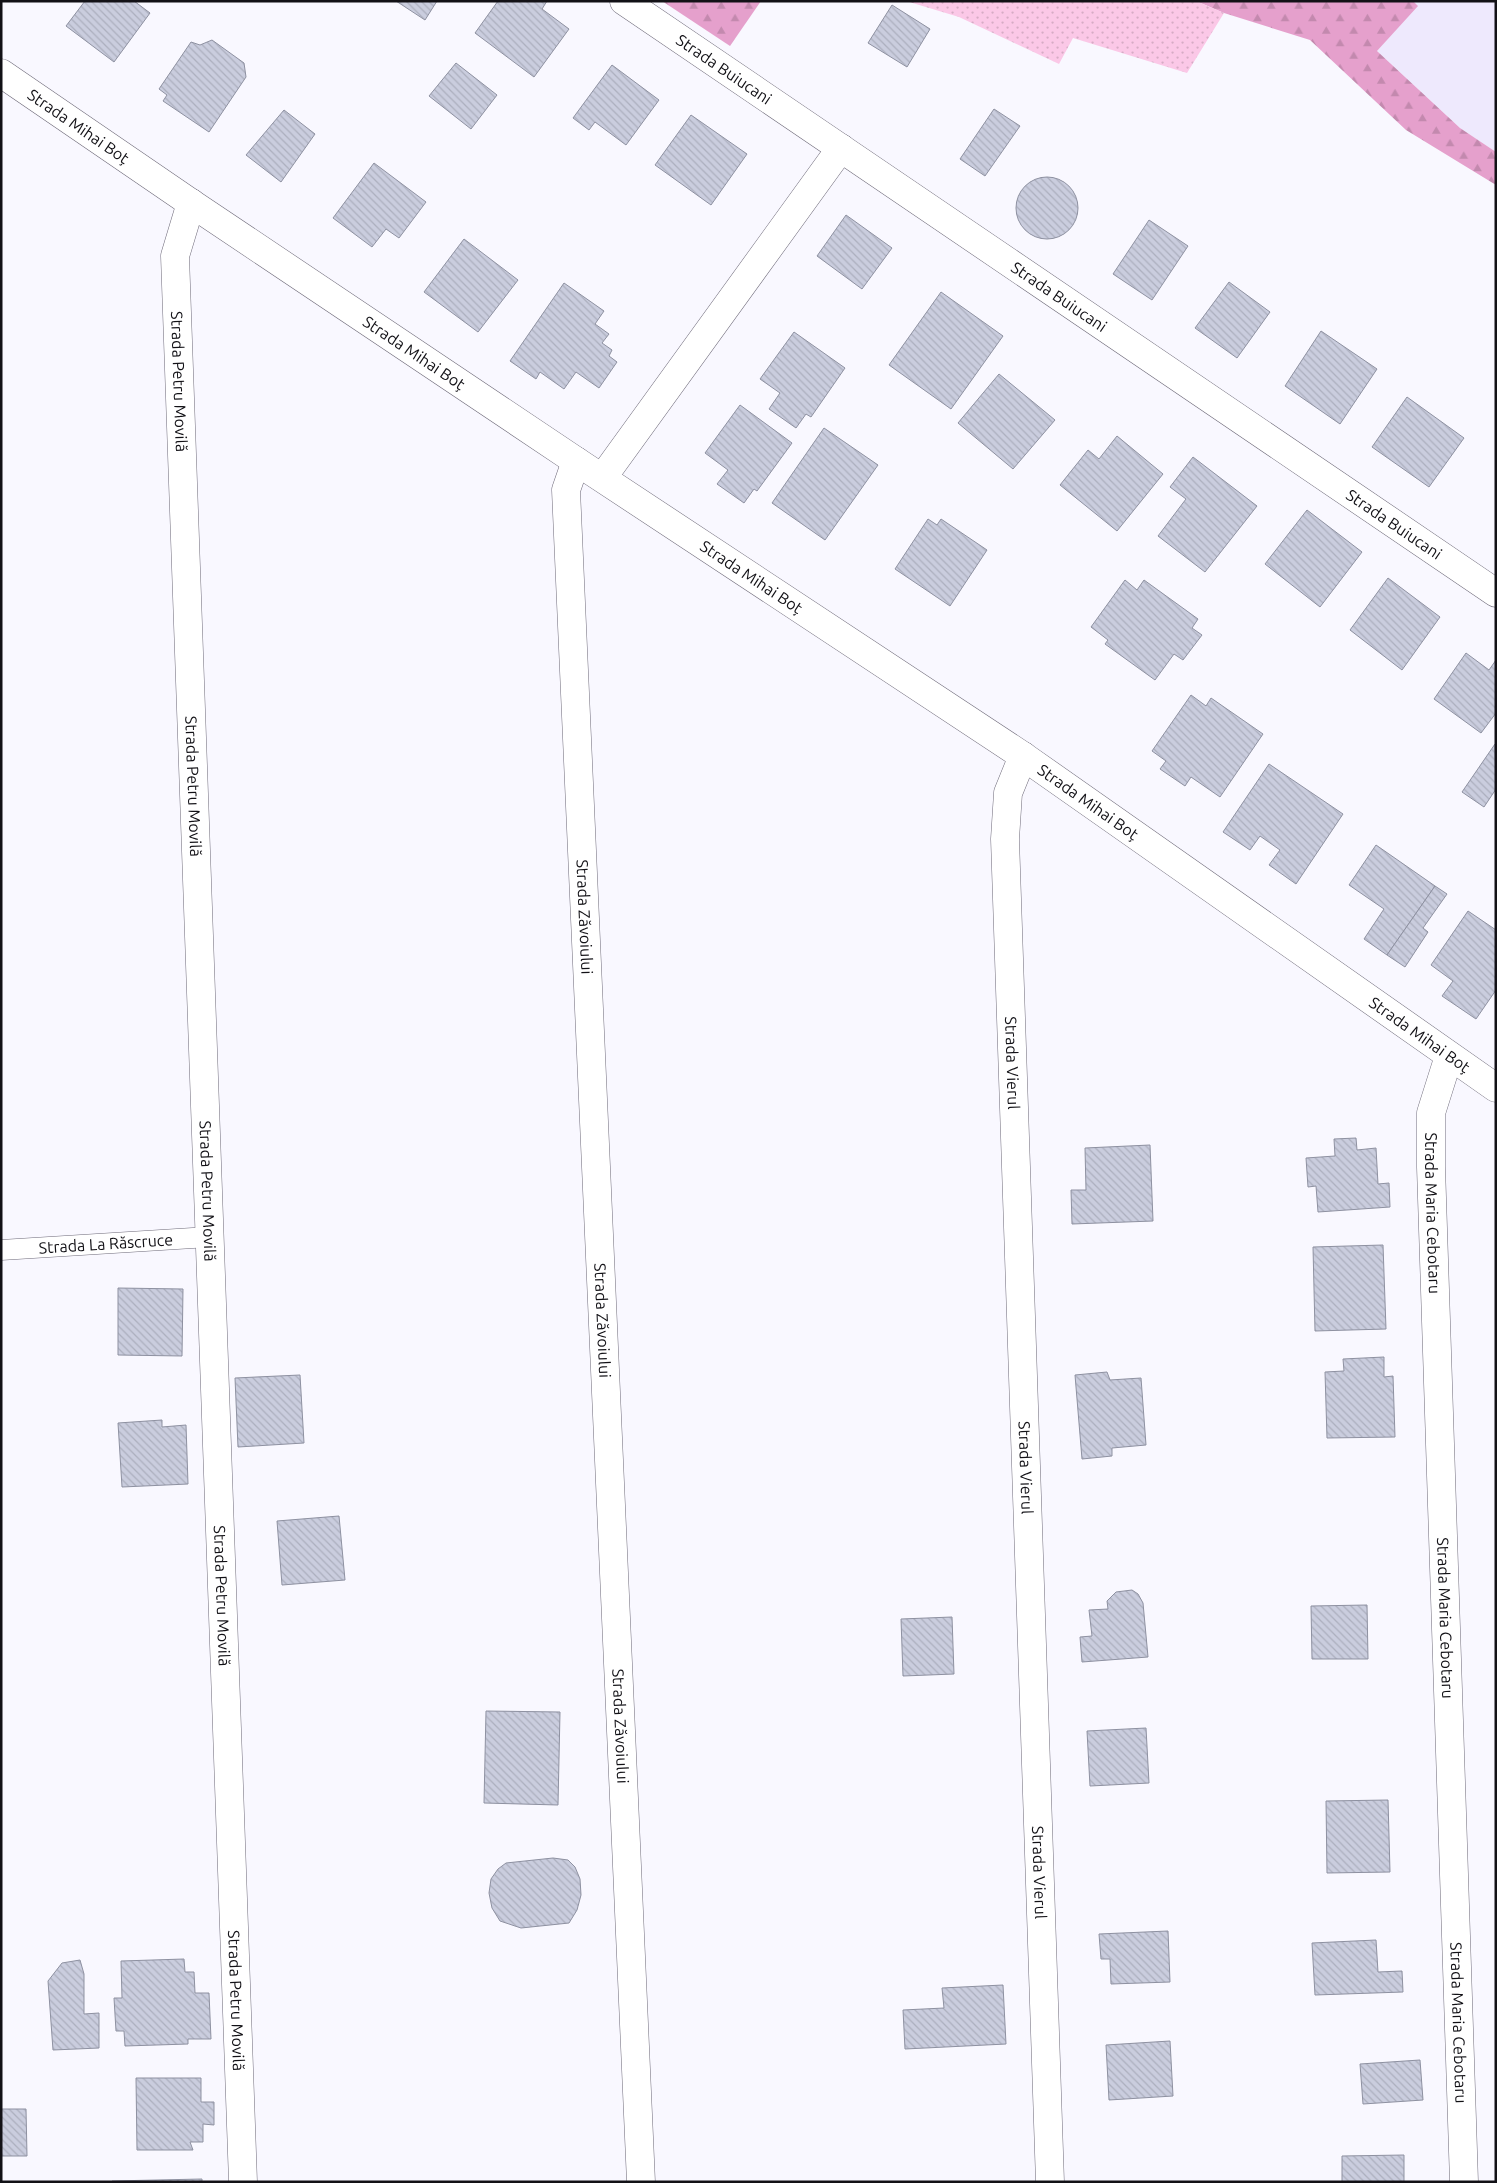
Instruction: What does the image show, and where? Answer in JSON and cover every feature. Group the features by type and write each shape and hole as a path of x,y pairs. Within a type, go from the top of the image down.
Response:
{"street":[{"name":"Strada Buiucani","path":"624,1 1496,593"},
{"name":"Strada Mihai Boț","path":"1,72 191,203 1023,756 1496,1088"},
{"path":"603,477 841,148"},
{"name":"Strada Petru Movilă","path":"191,203 175,256 243,2182"},
{"name":"Strada Zăvoiului","path":"576,460 566,490 641,2182"},
{"name":"Strada Vierul","path":"1023,756 1008,793 1005,839 1050,2182"},
{"name":"Strada Maria Cebotaru","path":"1448,1056 1431,1113 1431,1167 1464,2182"}],"lane":[{"name":"Strada La Răscruce","path":"1,1250 209,1237"}],"shaded area":[{"path":"906,1 1196,1 1224,13 1187,73 1073,38 1059,64 959,17"},
{"path":"1413,1 1496,1 1496,152 1460,128 1377,51 1417,6"}],"green space":[{"path":"662,1 761,1 730,46"},
{"path":"1196,1 1413,1 1418,6 1377,51 1460,128 1496,152 1496,185 1406,130 1310,40 1224,13"}],"building":[{"path":"85,1 134,1 150,13 114,62 66,26"},
{"path":"396,1 437,1 425,20"},
{"path":"498,1 547,1 542,9 569,29 534,77 475,33"},
{"path":"892,5 930,29 907,67 868,43"},
{"path":"212,40 244,63 246,77 209,132 163,101 167,95 159,89 191,42 200,45"},
{"path":"456,63 497,95 471,129 429,96"},
{"path":"612,65 659,100 626,145 595,122 589,130 573,118"},
{"path":"994,109 1020,126 985,176 960,159"},
{"path":"284,110 315,134 281,182 246,155"},
{"path":"691,115 747,154 711,205 655,165"},
{"path":"374,163 426,202 399,238 386,229 372,247 333,218"},
{"path":"1047,177 1059,180 1069,186 1075,196 1078,208 1075,220 1069,230 1059,236 1047,239 1035,236 1025,230 1019,220 1016,208 1019,196 1025,186 1035,180"},
{"path":"846,215 892,248 862,289 817,256"},
{"path":"1149,220 1188,246 1152,300 1113,274"},
{"path":"464,239 518,280 478,332 424,292"},
{"path":"1229,282 1270,312 1237,358 1195,328"},
{"path":"564,283 604,311 595,324 609,334 602,343 612,350 609,356 617,362 599,388 576,372 564,389 540,372 536,379 510,361"},
{"path":"941,292 1003,336 951,409 889,365"},
{"path":"1321,331 1377,369 1340,424 1285,386"},
{"path":"794,332 845,368 811,417 806,414 796,428 769,409 780,393 760,379"},
{"path":"999,374 1055,420 1013,469 958,423"},
{"path":"1407,397 1464,438 1429,487 1372,447"},
{"path":"740,405 792,443 757,491 754,489 744,503 717,484 728,470 705,453"},
{"path":"824,428 878,465 825,540 772,503"},
{"path":"1117,436 1163,474 1117,531 1060,485 1088,450 1099,459"},
{"path":"1193,457 1257,506 1205,572 1158,536 1186,499 1170,487"},
{"path":"1307,510 1362,552 1320,607 1265,564"},
{"path":"928,519 937,525 941,519 987,550 950,606 895,569"},
{"path":"1388,578 1440,617 1402,670 1350,630"},
{"path":"1125,580 1137,590 1144,580 1198,619 1192,628 1202,635 1183,660 1174,654 1155,680 1105,644 1108,640 1091,627"},
{"path":"1466,653 1489,670 1496,660 1496,713 1481,733 1434,699"},
{"path":"1191,695 1206,706 1211,698 1263,734 1220,797 1191,777 1185,786 1160,769 1166,761 1152,751"},
{"path":"1495,744 1496,789 1484,807 1462,792"},
{"path":"1269,764 1343,814 1296,884 1269,865 1280,850 1260,836 1250,850 1223,832"},
{"path":"1376,845 1435,886 1387,955 1364,939 1384,909 1349,885"},
{"path":"1435,886 1447,894 1423,928 1428,932 1405,967 1387,955"},
{"path":"1468,911 1496,930 1496,990 1476,1019 1442,996 1453,981 1431,965"},
{"path":"1356,1138 1357,1150 1376,1148 1378,1184 1389,1183 1390,1207 1318,1212 1316,1186 1308,1187 1306,1158 1335,1156 1334,1139"},
{"path":"1150,1145 1153,1221 1072,1224 1071,1190 1086,1190 1085,1148"},
{"path":"1383,1245 1386,1329 1315,1331 1313,1247"},
{"path":"118,1288 183,1289 182,1356 118,1355"},
{"path":"1384,1357 1384,1377 1393,1376 1395,1437 1327,1438 1325,1372 1344,1371 1343,1359"},
{"path":"1107,1372 1110,1380 1141,1378 1146,1445 1112,1448 1112,1456 1082,1459 1075,1375"},
{"path":"300,1375 304,1443 238,1447 235,1378"},
{"path":"162,1420 162,1427 186,1425 188,1484 122,1487 118,1423"},
{"path":"339,1516 345,1580 282,1585 277,1521"},
{"path":"1132,1590 1138,1594 1143,1603 1148,1657 1082,1662 1080,1637 1092,1636 1089,1610 1108,1609 1107,1601 1116,1592"},
{"path":"1367,1605 1368,1659 1312,1659 1311,1606"},
{"path":"952,1617 954,1674 903,1676 901,1619"},
{"path":"486,1711 560,1712 558,1805 484,1803"},
{"path":"1146,1728 1149,1783 1090,1786 1087,1731"},
{"path":"1388,1800 1390,1872 1327,1873 1326,1801"},
{"path":"553,1858 568,1860 575,1867 580,1879 581,1895 577,1910 569,1923 521,1928 500,1921 492,1908 489,1893 491,1879 498,1869 506,1863"},
{"path":"1168,1931 1170,1982 1111,1984 1110,1959 1101,1959 1099,1934"},
{"path":"1376,1940 1378,1972 1402,1971 1403,1992 1315,1995 1312,1943"},
{"path":"184,1959 185,1972 194,1972 195,1993 209,1993 211,2039 188,2039 188,2044 125,2046 124,2031 116,2031 114,1998 122,1998 121,1961"},
{"path":"80,1960 84,1974 84,2014 99,2013 99,2048 53,2050 48,1981 62,1963"},
{"path":"1003,1985 1006,2044 905,2049 903,2010 944,2008 942,1988"},
{"path":"1170,2041 1173,2096 1109,2100 1106,2045"},
{"path":"1420,2060 1423,2100 1363,2104 1360,2064"},
{"path":"136,2078 201,2078 201,2102 214,2102 214,2125 203,2124 203,2142 190,2142 193,2150 137,2150"},
{"path":"1,2109 26,2109 27,2156 1,2156"},
{"path":"1404,2155 1404,2182 1342,2182 1342,2156"},
{"path":"202,2179 202,2182 112,2182 112,2181"}]}
